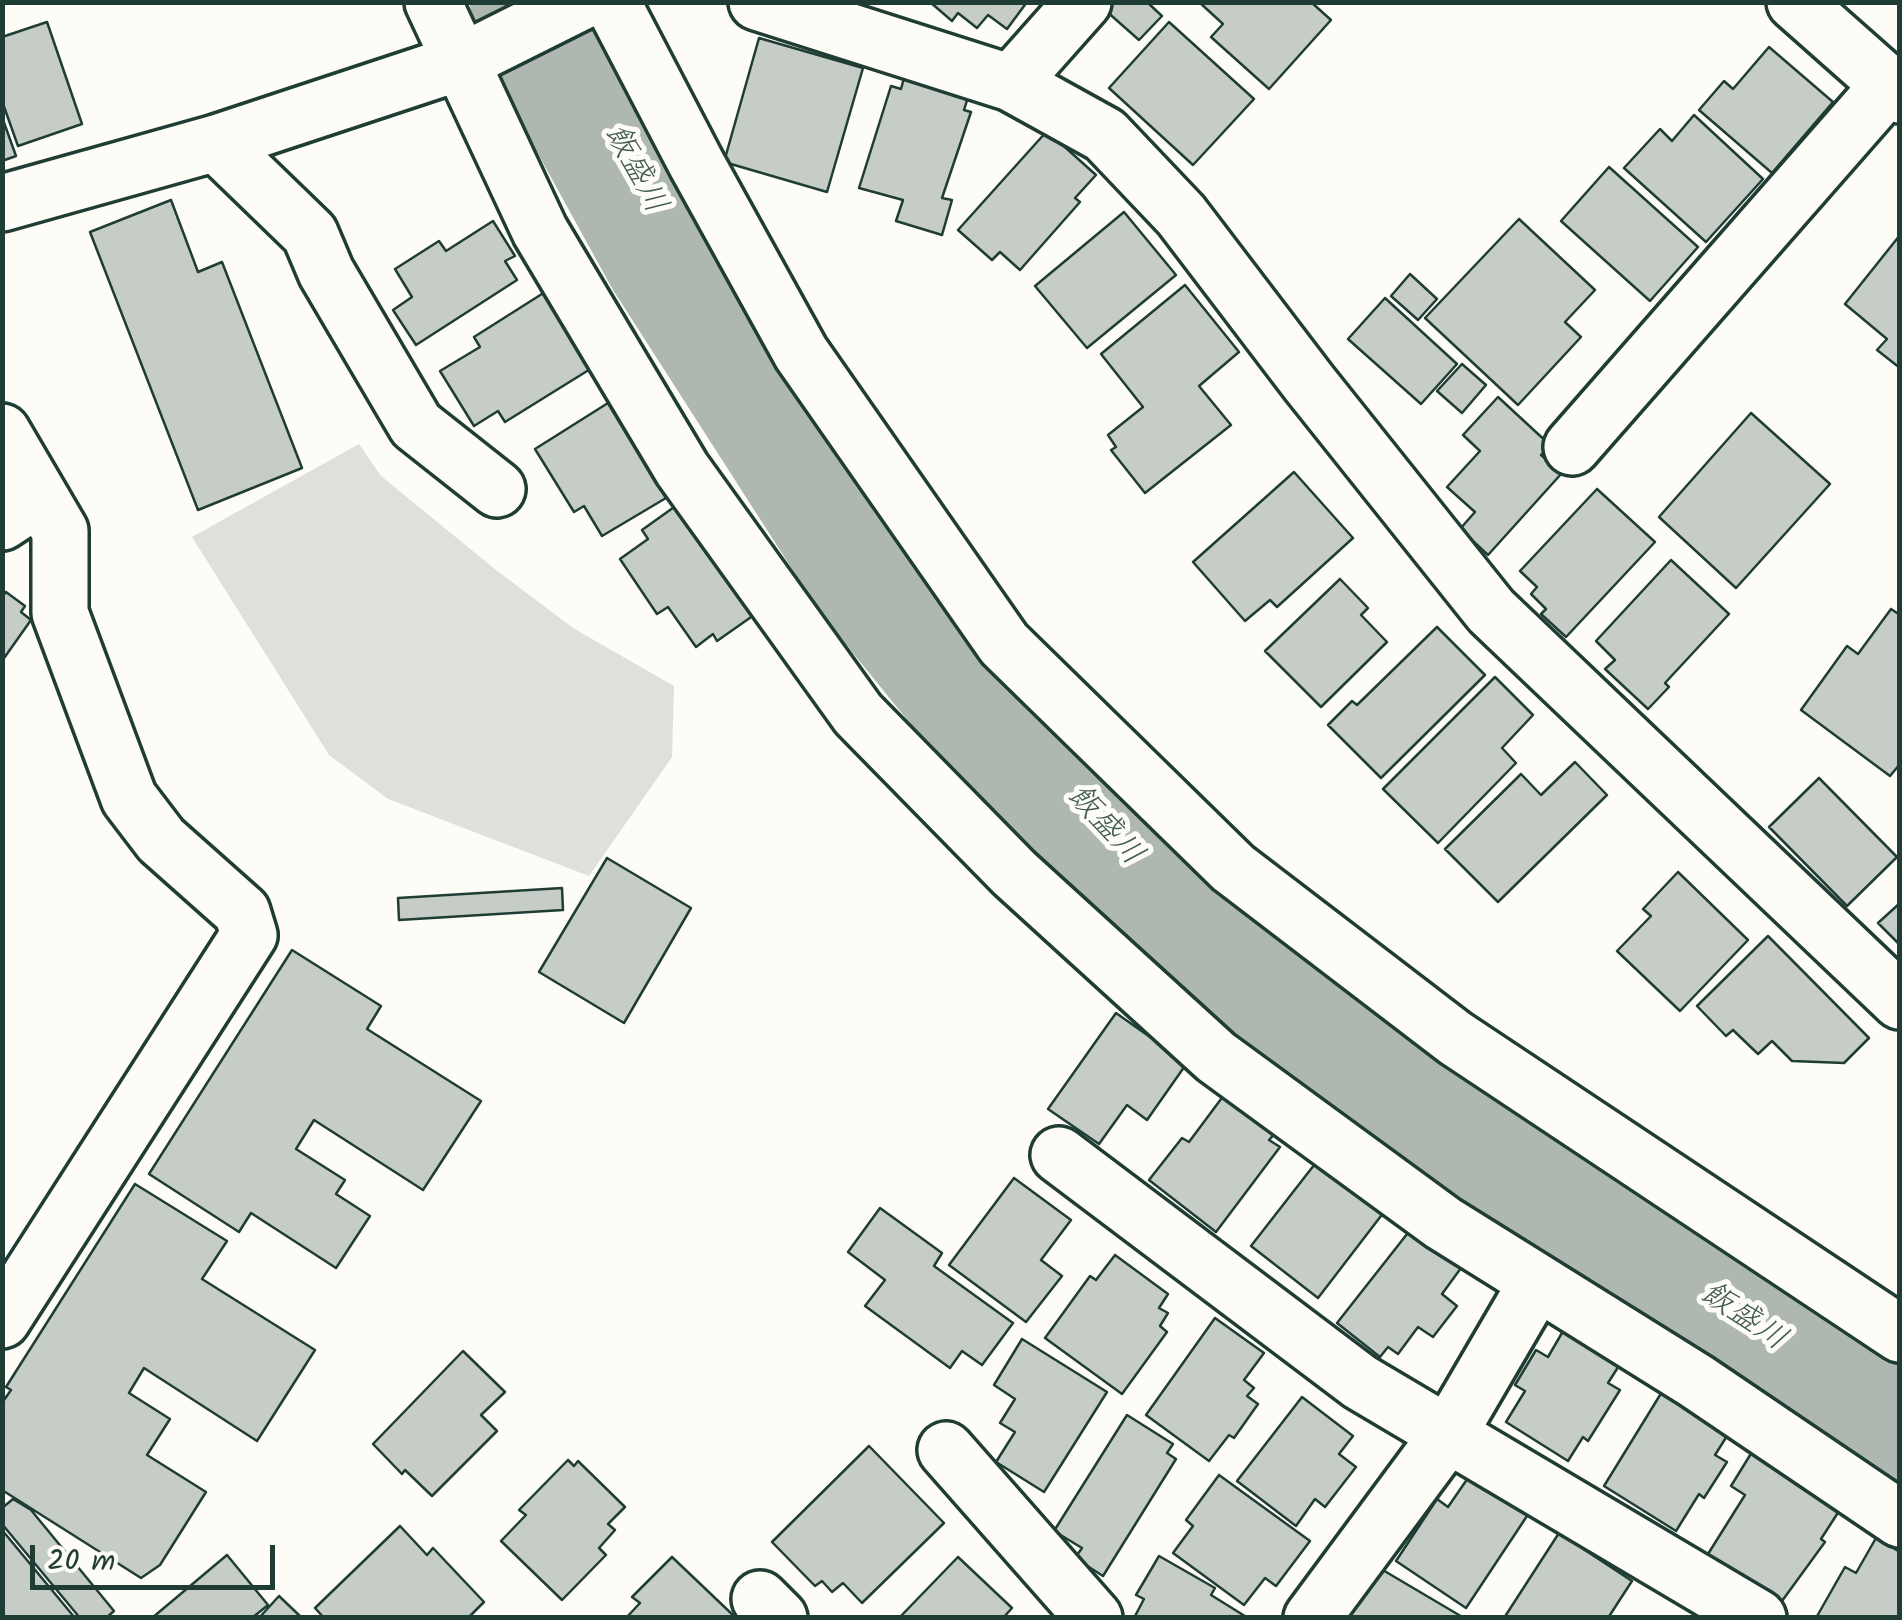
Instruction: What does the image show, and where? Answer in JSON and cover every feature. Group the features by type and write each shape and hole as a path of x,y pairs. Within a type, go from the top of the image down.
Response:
{"street":[{"path":"433,2 540,231 682,469 858,714 1014,873 1216,1058 1443,1223 1696,1381 1900,1519"},
{"path":"2,203 216,143 462,62 581,2"},
{"path":"612,2 801,353 1004,644 1249,880 1455,1038 1900,1334"},
{"path":"757,2 1012,82 1105,135 1181,215 1492,611 1900,1001"},
{"path":"1012,82 1083,2"},
{"path":"1572,447 1894,90 1795,2"},
{"path":"216,143 310,234 326,272 416,425 497,489"},
{"path":"2,432 21,510 60,531 60,613 130,798 161,840 242,912 248,935 2,1320"},
{"path":"1059,1154 1360,1382 1758,1618"},
{"path":"1312,1618 1449,1433 1536,1284"},
{"path":"946,1450 1094,1618"}],"shaded area":[{"path":"359,444 381,476 496,570 573,628 674,686 672,757 589,876 388,799 329,755 192,537"}],"building":[{"path":"930,2 1027,2 1007,29 988,15 977,28 958,13 952,21"},
{"path":"1111,2 1147,2 1162,16 1139,40 1105,10"},
{"path":"1199,2 1311,2 1331,20 1269,89 1211,37 1223,24"},
{"path":"47,22 82,124 18,146 2,101 2,37"},
{"path":"1169,22 1254,99 1193,165 1109,88"},
{"path":"759,38 863,68 827,192 724,162"},
{"path":"1769,47 1833,102 1772,173 1699,110 1724,81 1733,89"},
{"path":"905,74 969,94 964,110 971,112 942,198 952,200 942,235 896,221 903,200 859,188 891,86 901,89"},
{"path":"1694,115 1763,179 1706,242 1624,168 1660,129 1672,141"},
{"path":"2,117 16,156 2,161"},
{"path":"1047,131 1096,175 1075,198 1080,202 1020,270 1000,252 992,260 958,230"},
{"path":"1609,167 1698,247 1650,301 1561,221"},
{"path":"171,200 198,272 222,262 302,468 198,510 90,232"},
{"path":"1124,212 1176,275 1087,348 1035,286"},
{"path":"1519,219 1595,290 1565,322 1581,337 1518,405 1425,318"},
{"path":"493,221 515,256 505,261 517,280 416,345 393,310 412,297 395,269 439,241 446,251"},
{"path":"1900,235 1900,368 1877,350 1887,339 1845,304"},
{"path":"1410,274 1437,299 1418,320 1391,296"},
{"path":"1185,285 1239,352 1199,386 1231,425 1145,493 1111,450 1116,447 1108,435 1143,407 1101,354"},
{"path":"545,292 592,368 505,422 498,411 474,426 440,371 480,347 474,337"},
{"path":"1385,298 1457,364 1421,404 1348,339"},
{"path":"1462,364 1486,385 1462,413 1437,391"},
{"path":"1498,397 1550,445 1541,455 1562,473 1488,555 1460,529 1475,512 1447,487 1480,451 1463,435"},
{"path":"608,403 666,498 602,536 584,506 574,512 535,449"},
{"path":"1751,413 1830,484 1736,588 1659,517"},
{"path":"1294,472 1353,538 1277,607 1270,600 1245,621 1193,562"},
{"path":"1597,489 1655,542 1566,637 1541,614 1546,609 1531,594 1537,587 1520,571"},
{"path":"677,505 754,615 717,641 713,634 696,647 668,607 657,614 620,559 648,539 642,530"},
{"path":"1671,560 1729,614 1665,683 1669,687 1648,709 1605,669 1615,660 1596,641"},
{"path":"1340,579 1368,608 1361,615 1387,642 1321,707 1265,651"},
{"path":"6,592 25,606 21,612 31,620 2,661 2,597"},
{"path":"1891,609 1900,615 1900,764 1890,776 1801,710 1847,646 1858,654"},
{"path":"1437,627 1485,675 1381,778 1328,725 1352,701 1357,705"},
{"path":"1495,677 1533,715 1502,748 1516,763 1438,843 1383,789"},
{"path":"1575,762 1607,795 1498,902 1445,849 1521,774 1541,795"},
{"path":"1819,778 1897,857 1847,906 1769,827"},
{"path":"607,858 691,908 624,1023 539,972"},
{"path":"1678,872 1748,940 1680,1011 1617,951 1651,916 1643,909"},
{"path":"562,888 563,910 399,920 398,898"},
{"path":"1900,903 1900,945 1878,923"},
{"path":"1768,936 1869,1038 1844,1063 1792,1061 1772,1041 1758,1054 1733,1030 1726,1036 1697,1006"},
{"path":"292,950 381,1006 367,1029 481,1101 423,1190 314,1120 296,1149 345,1180 336,1194 370,1216 336,1268 251,1213 239,1232 149,1174"},
{"path":"1116,1013 1187,1063 1147,1120 1127,1105 1099,1144 1048,1109"},
{"path":"1227,1091 1278,1130 1269,1140 1280,1147 1216,1232 1149,1180 1182,1138 1189,1142"},
{"path":"1318,1160 1384,1212 1318,1298 1251,1246"},
{"path":"1014,1178 1071,1220 1041,1260 1062,1276 1026,1322 949,1265"},
{"path":"135,1184 227,1241 202,1279 315,1350 257,1441 144,1368 129,1393 170,1419 147,1455 206,1492 160,1565 141,1578 2,1490 2,1403 11,1390 6,1387"},
{"path":"880,1208 942,1253 934,1266 1013,1323 982,1365 962,1351 950,1368 865,1306 885,1280 848,1252"},
{"path":"1411,1229 1461,1268 1442,1294 1457,1306 1433,1337 1418,1327 1398,1354 1388,1347 1380,1357 1337,1323"},
{"path":"1115,1255 1168,1294 1159,1308 1168,1313 1160,1326 1167,1332 1122,1394 1045,1338 1090,1276 1096,1280"},
{"path":"1215,1318 1264,1353 1244,1380 1254,1388 1247,1396 1258,1404 1234,1438 1229,1435 1209,1461 1146,1415"},
{"path":"1566,1326 1622,1361 1608,1383 1620,1390 1588,1441 1583,1437 1568,1461 1506,1422 1525,1391 1515,1385 1536,1350 1548,1357"},
{"path":"1022,1339 1107,1392 1044,1492 996,1462 1015,1432 1000,1423 1015,1399 994,1385"},
{"path":"463,1351 505,1392 481,1415 497,1431 432,1496 405,1470 402,1474 373,1444"},
{"path":"1665,1387 1732,1428 1715,1455 1727,1462 1704,1498 1699,1494 1676,1531 1604,1486"},
{"path":"1302,1397 1353,1436 1339,1454 1356,1467 1325,1507 1315,1499 1296,1526 1237,1481"},
{"path":"1127,1415 1173,1444 1167,1453 1176,1459 1103,1576 1075,1558 1082,1548 1054,1531"},
{"path":"869,1446 944,1523 862,1603 843,1583 832,1592 822,1581 815,1586 772,1542"},
{"path":"1752,1452 1841,1508 1821,1539 1825,1542 1782,1601 1708,1554 1745,1495 1731,1486"},
{"path":"568,1460 574,1466 578,1461 625,1507 608,1524 615,1530 599,1548 606,1555 562,1600 501,1541 526,1515 519,1510"},
{"path":"1219,1475 1310,1541 1276,1586 1265,1578 1244,1605 1173,1553 1193,1526 1186,1520"},
{"path":"1470,1475 1529,1513 1466,1608 1396,1561 1437,1499 1448,1507"},
{"path":"13,1499 31,1510 114,1611 106,1618 80,1618 2,1524 2,1508"},
{"path":"400,1526 427,1555 433,1548 484,1602 468,1618 324,1618 315,1608"},
{"path":"2,1530 75,1618 2,1618"},
{"path":"1559,1533 1632,1581 1608,1618 1504,1618"},
{"path":"1876,1538 1900,1552 1900,1618 1816,1618 1845,1567 1856,1573"},
{"path":"227,1555 268,1605 252,1618 152,1618"},
{"path":"1159,1556 1215,1588 1211,1595 1248,1618 1134,1618 1144,1599 1136,1595"},
{"path":"672,1557 735,1617 626,1618 640,1603 632,1597"},
{"path":"958,1557 1012,1608 1003,1618 899,1618"},
{"path":"1376,1566 1464,1618 1356,1618 1348,1613"},
{"path":"279,1596 302,1618 259,1618"}],"waterway":[{"name":"飯盛川","path":"544,2 676,251 880,569 993,708 1131,861 1225,950 1350,1054 1900,1425"}]}
